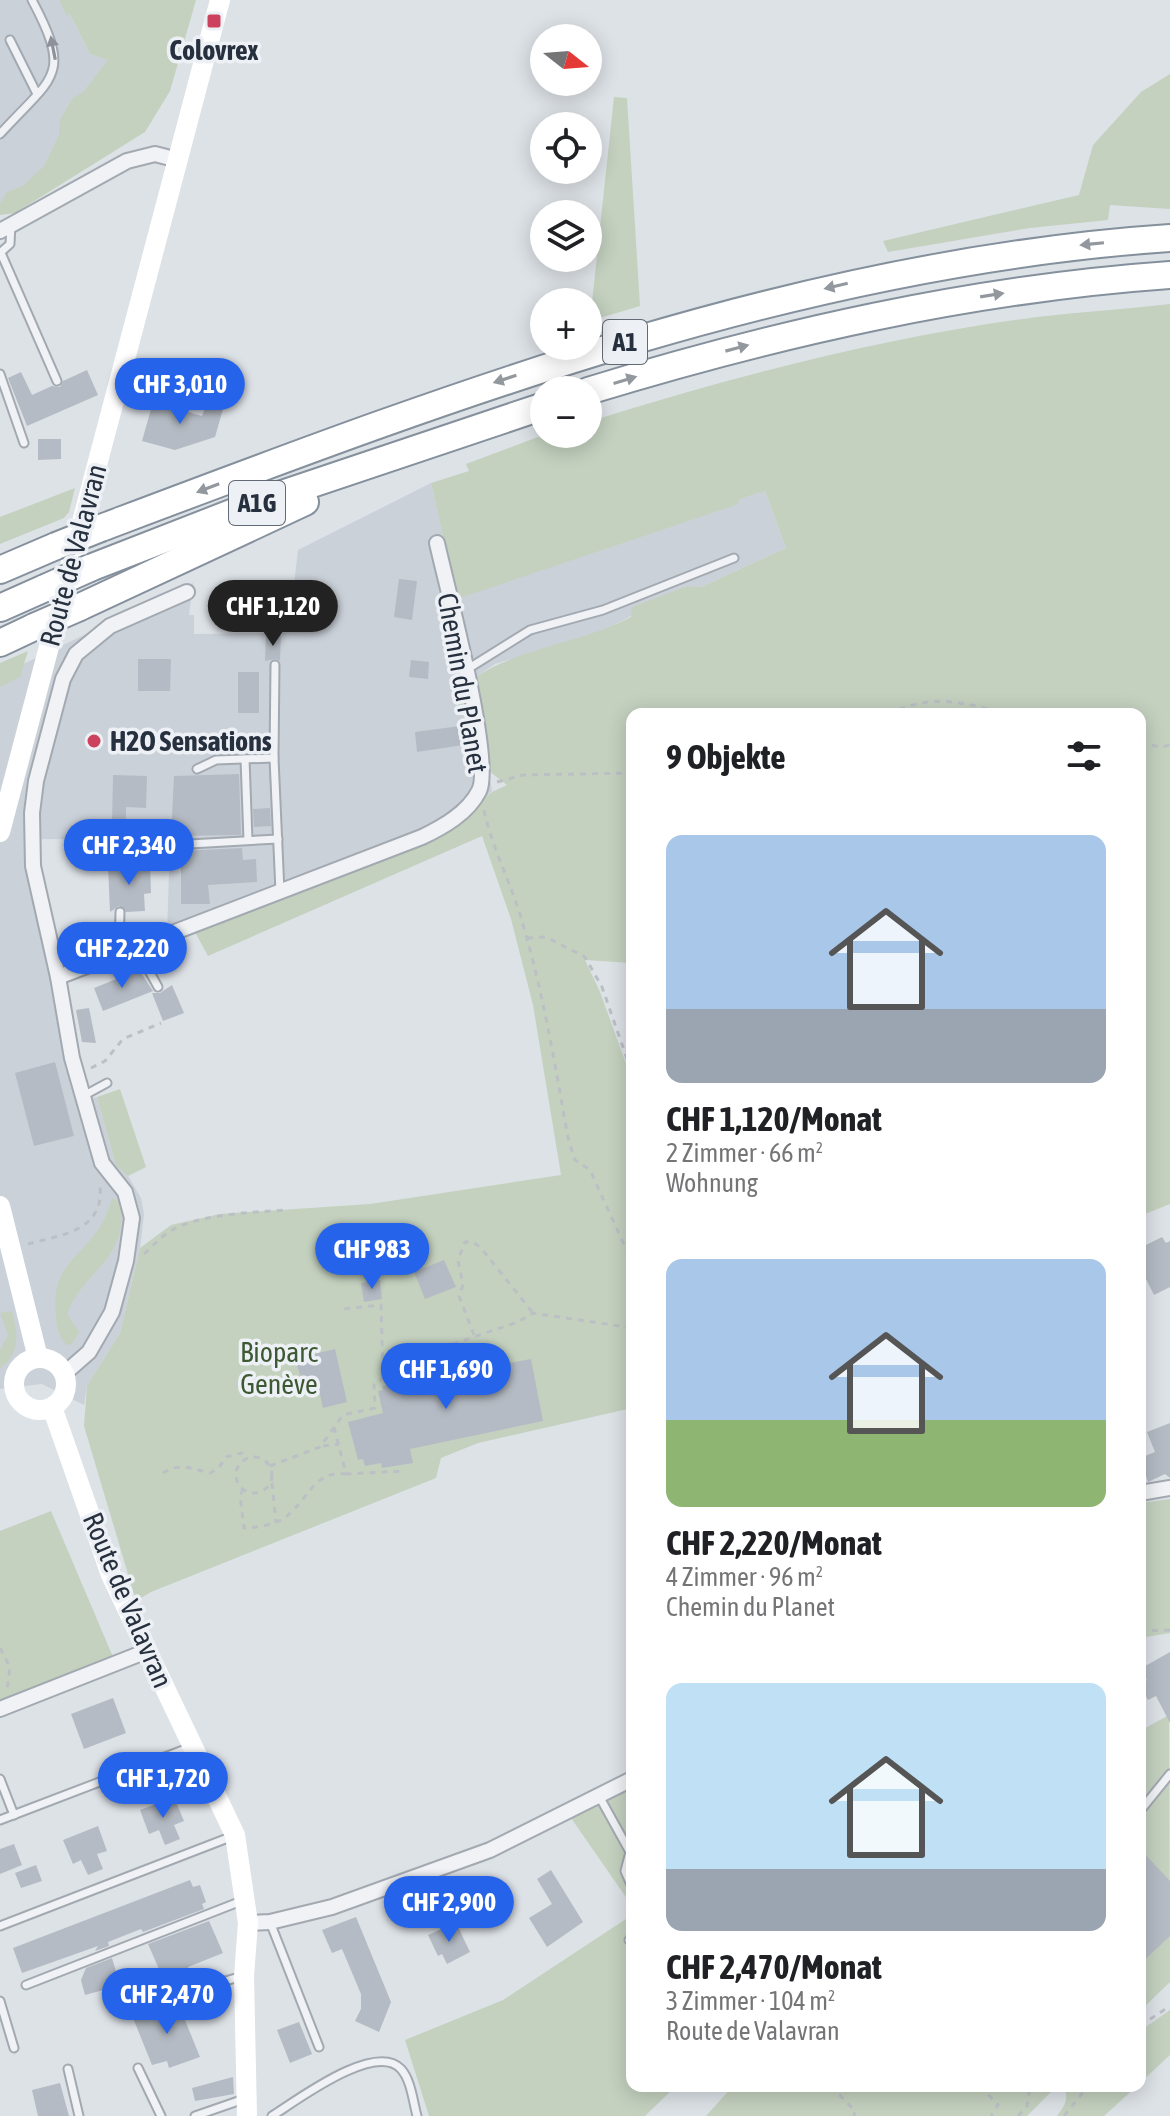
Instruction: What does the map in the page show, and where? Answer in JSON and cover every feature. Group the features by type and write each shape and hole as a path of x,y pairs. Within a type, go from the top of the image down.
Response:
{"highway":[{"name":"A1","path":"0,570 101,528 468,392 699,320 806,293 937,266 1069,247 1170,238"},
{"name":"A1","path":"602,387 754,344 895,311 1040,288 1170,275"},
{"path":"0,643 427,447 530,411"},
{"name":"A1G","path":"0,608 90,568 270,498 427,447"}],"street":[{"name":"Route de Valavran","path":"0,832 220,0"},
{"path":"6,228 138,157 155,154 178,160"},
{"name":"Chemin du Planet","path":"58,977 441,828 455,819 480,789 482,760 466,670 437,543"},
{"path":"64,1374 83,1358 104,1328 126,1261 131,1207 125,1192 104,1178 76,1071 33,866 32,813 36,781 63,679 76,654 110,626 187,592"},
{"path":"0,1206 38,1358"},
{"path":"38,1358 54,1362 64,1374 66,1389 52,1407 39,1410 26,1406 7,1389 23,1365 38,1358"},
{"name":"Route de Valavran","path":"52,1407 111,1575 235,1835 248,1923 244,1976 246,2107"},
{"path":"1146,1492 1170,1488"},
{"path":"4,1707 147,1651"},
{"path":"248,1923 270,1922 332,1907 490,1850 626,1782"}],"lane":[{"path":"0,134 51,76 55,51 32,0"},
{"path":"10,40 37,94"},
{"path":"6,228 10,244 0,253 57,381"},
{"path":"0,374 24,443"},
{"path":"466,670 530,630 603,610 734,558"},
{"path":"275,665 274,758 280,892"},
{"path":"197,769 216,760 274,758"},
{"path":"245,759 248,840"},
{"path":"172,845 278,839"},
{"path":"120,912 119,954 147,967 158,987"},
{"path":"83,1096 107,1083"},
{"path":"0,1820 193,1746"},
{"path":"1146,1804 1170,1774"},
{"path":"0,1779 14,1815"},
{"path":"599,1796 626,1845"},
{"path":"0,1926 235,1835"},
{"path":"26,1985 246,1899"},
{"path":"270,1922 319,2047"},
{"path":"113,1990 121,2013 244,1976"},
{"path":"0,2001 14,2048"},
{"path":"272,2116 312,2087 382,2060 397,2065 404,2073 417,2116"},
{"path":"138,2068 161,2116"},
{"path":"68,2069 79,2116"},
{"name":"Route de Valavran","path":"195,2116 246,2107"}],"path":[{"path":"903,708 939,699 980,708"},
{"path":"1146,744 1170,745"},
{"path":"626,773 523,775 480,789 490,836 509,880 544,999 568,1138 575,1160 590,1170 626,1249"},
{"path":"527,938 546,937 585,957 602,987 626,1056"},
{"path":"76,1071 98,1066 123,1039 161,1023"},
{"path":"22,1245 75,1232 87,1225 98,1208 104,1178"},
{"path":"147,1252 179,1226 288,1210"},
{"path":"474,1335 459,1296 463,1285 459,1252 465,1242 473,1242 481,1248 533,1313"},
{"path":"322,1446 343,1415 375,1408 374,1384 381,1380 381,1305 342,1309"},
{"path":"383,1363 429,1352 518,1322 533,1313 626,1327"},
{"path":"334,1427 346,1474"},
{"path":"270,1466 322,1446 339,1444"},
{"path":"163,1473 176,1466 186,1466 210,1473 218,1469 226,1457 242,1453 246,1459"},
{"path":"246,1459 237,1474 243,1489 240,1496 244,1528 276,1522 299,1505 309,1489 335,1472 404,1471"},
{"path":"246,1459 261,1459 270,1466 276,1522"},
{"path":"243,1489 258,1492 267,1489 271,1479"},
{"path":"1146,1631 1170,1630"},
{"path":"0,1648 10,1667 4,1707"},
{"path":"1146,2022 1170,2006"},
{"path":"837,2092 855,2111 854,2116"},
{"path":"986,2092 998,2105 991,2116"},
{"path":"1018,2116 1027,2106 1029,2092"},
{"path":"1064,2116 1083,2092"}],"shaded area":[{"path":"0,0 59,0 67,15 70,14 90,54 128,66 121,111 0,208"},
{"path":"431,483 457,598 735,505 739,499 765,491 786,548 701,587 686,586 607,629 495,664 474,678 492,791 459,821 167,936 170,840 39,839 38,856 45,895 60,953 80,1061 92,1098 97,1097 116,1166 128,1176 141,1198 144,1214 140,1248 120,1333 87,1386 84,1405 42,1384 0,1389 0,675 193,583 189,615 194,615 194,634 281,633 282,611 291,611 298,550"}],"green space":[{"path":"59,0 196,0 170,91 145,132 15,213 0,215 0,203 7,192 23,186 44,166 59,135 60,120 72,99 84,91 108,60 90,54 70,14 67,16"},
{"path":"1170,74 1170,209 1110,205 1108,220 1030,228 888,252 883,241 1079,195 1093,145 1141,92"},
{"path":"614,97 627,98 640,306 602,317 602,288 594,288 595,272 602,272 602,209"},
{"name":"Bioparc Genève","path":"1170,304 1170,1204 1146,1214 1146,708 626,708 626,963 585,960 626,1064 626,1409 478,1443 441,1458 436,1478 151,1592 136,1601 84,1426 87,1386 120,1333 140,1248 171,1225 220,1214 370,1204 561,1175 533,1005 511,919 482,836 208,956 195,932 434,837 492,792 507,785 489,771 474,678 511,659 612,626 631,617 632,607 687,586 701,587 786,548 765,491 740,499 736,505 457,599 431,483 469,471 466,464 530,440 530,448 602,448 602,418 698,389 867,347 980,325"},
{"path":"75,488 69,512 64,518 0,544 0,517"},
{"path":"28,651 20,677 0,687 0,663"},
{"path":"120,1089 146,1167 128,1176 116,1166 97,1097"},
{"path":"112,1198 121,1203 118,1239 103,1264 74,1299 67,1314 79,1332 72,1344 67,1345 57,1325 57,1287 61,1275 102,1224"},
{"path":"12,1311 16,1327 15,1349 0,1368 0,1350 8,1335 0,1313"},
{"path":"1170,1499 1170,1633 1146,1637 1146,1502"},
{"path":"51,1511 113,1657 0,1701 0,1531"},
{"path":"1169,1715 1170,1982 1146,2005 1146,1728"},
{"path":"626,1789 626,1897 569,1815"},
{"path":"626,1919 626,2092 670,2092 645,2116 429,2116 405,2040 503,2000"},
{"path":"1170,2010 1170,2055 1146,2077 1146,2027"},
{"path":"728,2092 1051,2092 1027,2116 706,2116"},
{"path":"1065,2092 1130,2092 1104,2116 1057,2116 1066,2098"}],"building":[{"path":"87,370 98,395 27,426 8,378 21,372 32,395 52,386 60,387 63,381"},
{"path":"153,402 202,416 206,405 223,409 215,437 175,450 142,441"},
{"path":"38,439 61,439 61,459 38,460"},
{"path":"399,579 417,581 412,620 394,617"},
{"path":"266,635 281,635 280,661 265,661"},
{"path":"138,659 171,659 170,691 138,691"},
{"path":"411,660 429,662 428,679 409,677"},
{"path":"238,672 259,672 259,713 238,713"},
{"path":"467,727 470,744 417,752 415,732"},
{"path":"239,774 241,835 171,836 174,776"},
{"path":"113,775 147,776 146,808 126,807 126,824 112,823"},
{"path":"270,808 271,826 254,827 253,809"},
{"path":"242,848 243,860 256,859 257,882 208,885 210,904 181,904 181,851"},
{"path":"150,865 151,893 144,894 145,911 126,912 119,906 110,912 108,866"},
{"path":"139,970 153,991 103,1011 94,988"},
{"path":"172,985 184,1013 163,1021 152,993 160,993"},
{"path":"89,1008 96,1043 82,1042 76,1010"},
{"path":"55,1062 74,1136 34,1146 15,1073"},
{"path":"1162,1237 1166,1243 1170,1241 1170,1287 1154,1295 1146,1279 1146,1245"},
{"path":"444,1260 456,1287 425,1299 414,1272"},
{"path":"380,1280 382,1299 364,1302 361,1283"},
{"path":"335,1349 347,1402 323,1408 316,1377 307,1379 300,1375 297,1365 302,1357"},
{"path":"531,1359 543,1421 410,1449 413,1463 382,1468 381,1463 365,1466 363,1459 358,1460 348,1422 383,1413 378,1391 383,1390 382,1386"},
{"path":"1170,1423 1170,1478 1165,1474 1148,1482 1146,1456 1155,1452 1147,1432"},
{"path":"1170,1652 1170,1723 1156,1696 1148,1700 1146,1696 1146,1666"},
{"path":"113,1698 126,1733 84,1749 71,1714"},
{"path":"174,1797 184,1821 174,1825 180,1839 165,1845 159,1830 149,1834 140,1810"},
{"path":"98,1826 107,1851 97,1854 103,1869 88,1875 81,1860 73,1864 63,1840"},
{"path":"14,1844 22,1865 0,1874 0,1849"},
{"path":"1146,1855 1170,1881 1170,1936 1146,1958"},
{"path":"36,1865 42,1881 21,1888 15,1873"},
{"path":"551,1870 583,1922 547,1947 529,1918 552,1904 537,1879"},
{"path":"190,1880 193,1887 200,1885 206,1902 202,1904 204,1909 143,1932 141,1929 108,1942 109,1946 95,1951 98,1946 22,1973 13,1948"},
{"path":"356,1917 391,2002 379,2032 355,2021 361,2009 361,1994 342,1949 332,1953 322,1930"},
{"path":"209,1921 223,1953 188,1967 191,1974 166,1985 148,1944"},
{"path":"458,1927 470,1952 447,1964 442,1954 438,1956 428,1935 444,1928 446,1932"},
{"path":"112,1958 120,1985 112,1984 107,1989 85,1995 81,1980 86,1968"},
{"path":"178,2003 200,2057 169,2068 167,2061 152,2065 133,2018"},
{"path":"299,2022 312,2054 290,2063 277,2030"},
{"path":"233,2077 234,2094 195,2101 192,2088"},
{"path":"60,2083 69,2116 38,2116 32,2090"}],"place":[{"name":"Colovrex","path":"214,21"},
{"name":"H2O Sensations","path":"94,741"}]}
